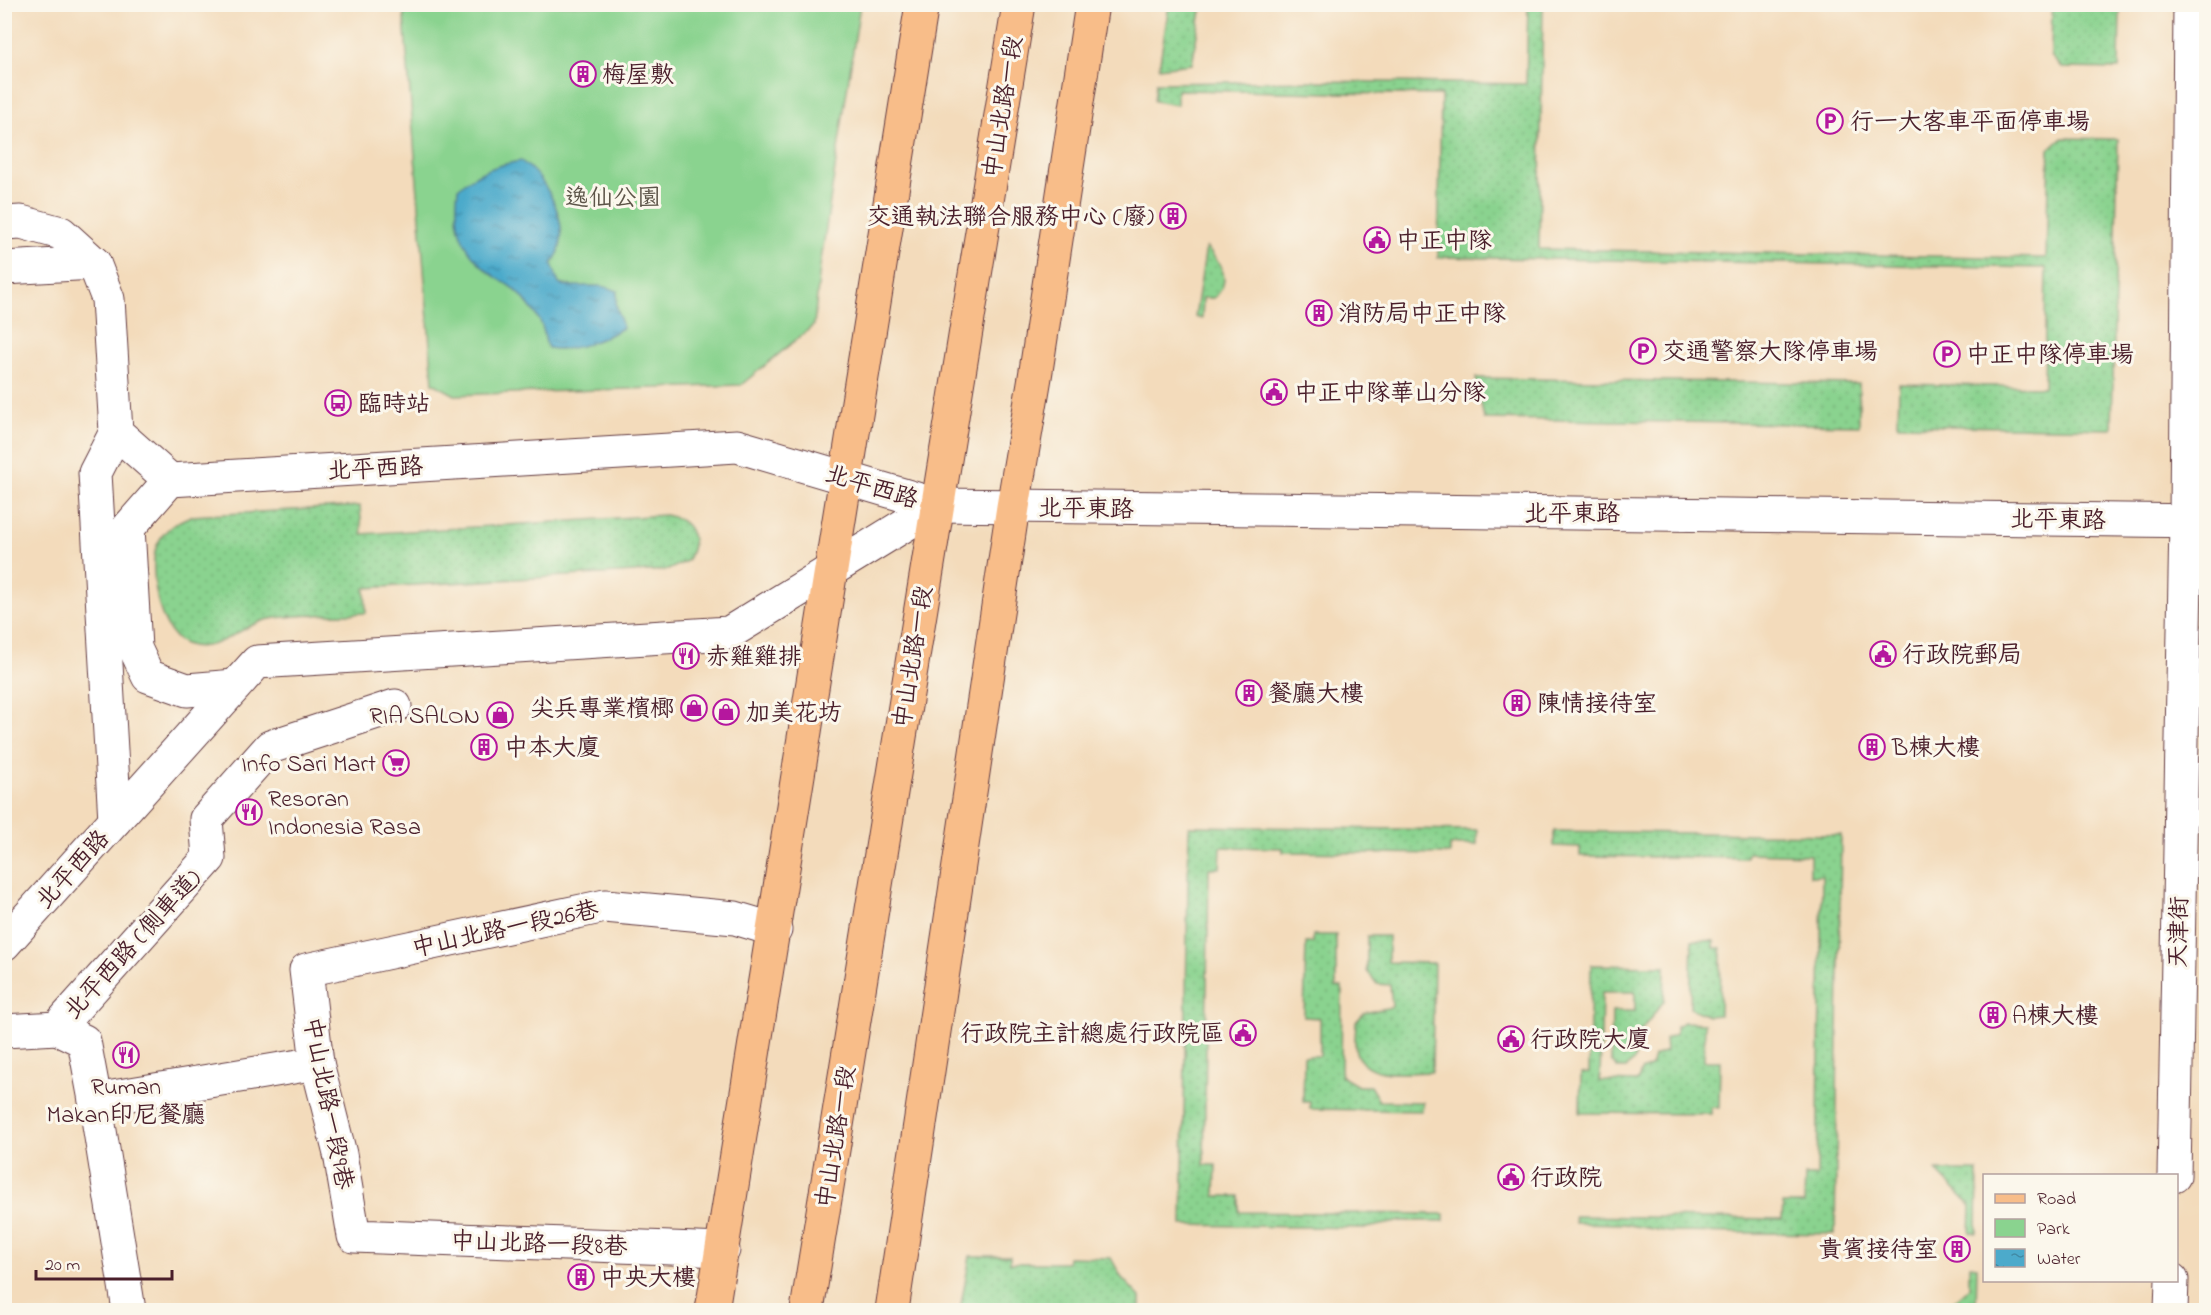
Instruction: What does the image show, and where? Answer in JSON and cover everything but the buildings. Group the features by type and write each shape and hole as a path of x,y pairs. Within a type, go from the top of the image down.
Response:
{"main road":[{"path":"712,1311 922,4"},
{"name":"中山北路一段","path":"807,1311 1019,4"},
{"path":"892,1311 1012,507 1092,4"}],"street":[{"name":"天津街","path":"2174,1174 2196,521 2190,4"},
{"path":"4,223 21,222 61,233 94,263 108,299 116,432 170,480 128,528 135,648 148,676 187,690 235,686"},
{"path":"4,268 94,263"},
{"name":"北平西路","path":"115,820 95,473 116,432"},
{"name":"北平西路","path":"170,480 736,446 937,505"},
{"name":"北平西路","path":"4,944 257,662 729,633 937,505"},
{"name":"北平東路","path":"937,505 2196,521"},
{"name":"北平西路 (側車道)","path":"4,1031 57,1028 209,858 206,819 270,747 395,706"},
{"name":"中山北路一段26巷","path":"306,970 605,906 735,918 775,930"},
{"name":"中山北路一段9巷","path":"306,970 317,1064 340,1154 354,1236"},
{"path":"57,1028 84,1041 129,1311"},
{"path":"95,1100 317,1064"},
{"name":"中山北路一段8巷","path":"354,1236 723,1250"},
{"path":"2171,1311 2172,1282"}],"green space":[{"name":"逸仙公園","path":"403,5 860,5 820,267 814,325 741,385 455,395 433,383"},
{"path":"1169,5 1202,5 1192,64 1159,68"},
{"path":"1528,5 1543,5 1539,249 2046,258 2049,149 2061,138 2118,139 2112,429 1898,425 1899,384 2044,387 2046,268 1438,257 1441,95 1177,90 1177,105 1154,101 1156,83 1318,81 1526,84"},
{"path":"2052,5 2120,5 2119,69 2062,68 2051,56"},
{"path":"1206,247 1220,265 1224,278 1220,291 1214,298 1203,298 1202,319 1195,317"},
{"path":"1476,378 1859,384 1859,425 1484,419"},
{"path":"360,506 362,534 665,515 674,517 687,526 691,531 693,545 687,561 668,570 365,588 366,613 270,619 207,646 196,647 185,644 168,628 157,599 154,569 157,545 167,530 175,524 191,516"},
{"path":"1189,826 1477,830 1477,845 1450,845 1450,854 1283,852 1283,848 1221,847 1220,868 1209,868 1204,1165 1216,1165 1215,1196 1239,1196 1239,1212 1444,1214 1444,1221 1402,1221 1367,1228 1182,1225"},
{"path":"1554,831 1841,835 1835,1234 1669,1232 1624,1224 1575,1223 1574,1216 1782,1219 1783,1204 1804,1204 1805,1176 1817,1176 1822,876 1810,876 1810,855 1747,853 1746,858 1580,856 1580,847 1554,846"},
{"path":"1313,935 1336,935 1336,987 1342,987 1341,1076 1358,1086 1370,1086 1379,1101 1423,1102 1422,1111 1310,1109 1310,1102 1303,1102 1304,1056 1320,1056 1320,1018 1304,1017 1306,943 1313,943"},
{"path":"1367,936 1388,936 1388,962 1434,963 1432,1072 1380,1071 1363,1063 1357,1055 1356,1022 1364,1013 1392,1007 1390,985 1377,984 1367,971"},
{"path":"1692,940 1714,941 1714,948 1721,948 1720,1015 1708,1016 1690,1008"},
{"path":"1591,965 1665,966 1664,1001 1635,1038 1635,1060 1626,1068 1617,1068 1611,1061 1612,1011 1635,1011 1635,992 1602,992 1600,1081 1637,1082 1641,1071 1651,1067 1654,1056 1666,1051 1665,1039 1676,1034 1676,1026 1684,1022 1705,1023 1704,1061 1720,1061 1719,1108 1711,1107 1711,1114 1580,1113 1581,1074 1589,1073"},
{"path":"1936,1171 1978,1171 1977,1233 1970,1233 1971,1206"},
{"path":"970,1256 1010,1256 1010,1263 1067,1263 1068,1257 1111,1258 1122,1278 1140,1297 1140,1310 960,1310"},
{"path":"1969,1265 1977,1266 1976,1310 1944,1310 1969,1287"}],"water":[{"path":"521,161 546,187 557,211 561,235 557,256 552,264 559,284 595,286 617,291 616,305 623,328 577,347 548,348 541,323 524,299 489,272 468,250 458,221 458,188 487,170"}],"place":[{"name":"梅屋敷","path":"583,74"},
{"name":"行一大客車平面停車場","path":"1830,121"},
{"name":"交通執法聯合服務中心 (廢)","path":"1173,216"},
{"name":"中正中隊","path":"1377,240"},
{"name":"消防局中正中隊","path":"1319,313"},
{"name":"交通警察大隊停車場","path":"1643,351"},
{"name":"中正中隊停車場","path":"1947,354"},
{"name":"中正中隊華山分隊","path":"1274,392"},
{"name":"臨時站","path":"338,403"},
{"name":"行政院郵局","path":"1883,654"},
{"name":"赤雞雞排","path":"686,656"},
{"name":"餐廳大樓","path":"1249,693"},
{"name":"陳情接待室","path":"1517,703"},
{"name":"尖兵專業檳榔","path":"694,708"},
{"name":"加美花坊","path":"726,712"},
{"name":"RIA SALON","path":"500,715"},
{"name":"中本大廈","path":"484,747"},
{"name":"B棟大樓","path":"1872,747"},
{"name":"Info Sari Mart","path":"396,763"},
{"name":"Resoran Indonesia Rasa","path":"249,812"},
{"name":"A棟大樓","path":"1993,1015"},
{"name":"行政院主計總處行政院區","path":"1243,1033"},
{"name":"行政院大廈","path":"1511,1039"},
{"name":"Ruman Makan印尼餐廳","path":"126,1055"},
{"name":"行政院","path":"1511,1177"},
{"name":"貴賓接待室","path":"1957,1249"},
{"name":"中央大樓","path":"581,1277"}]}
